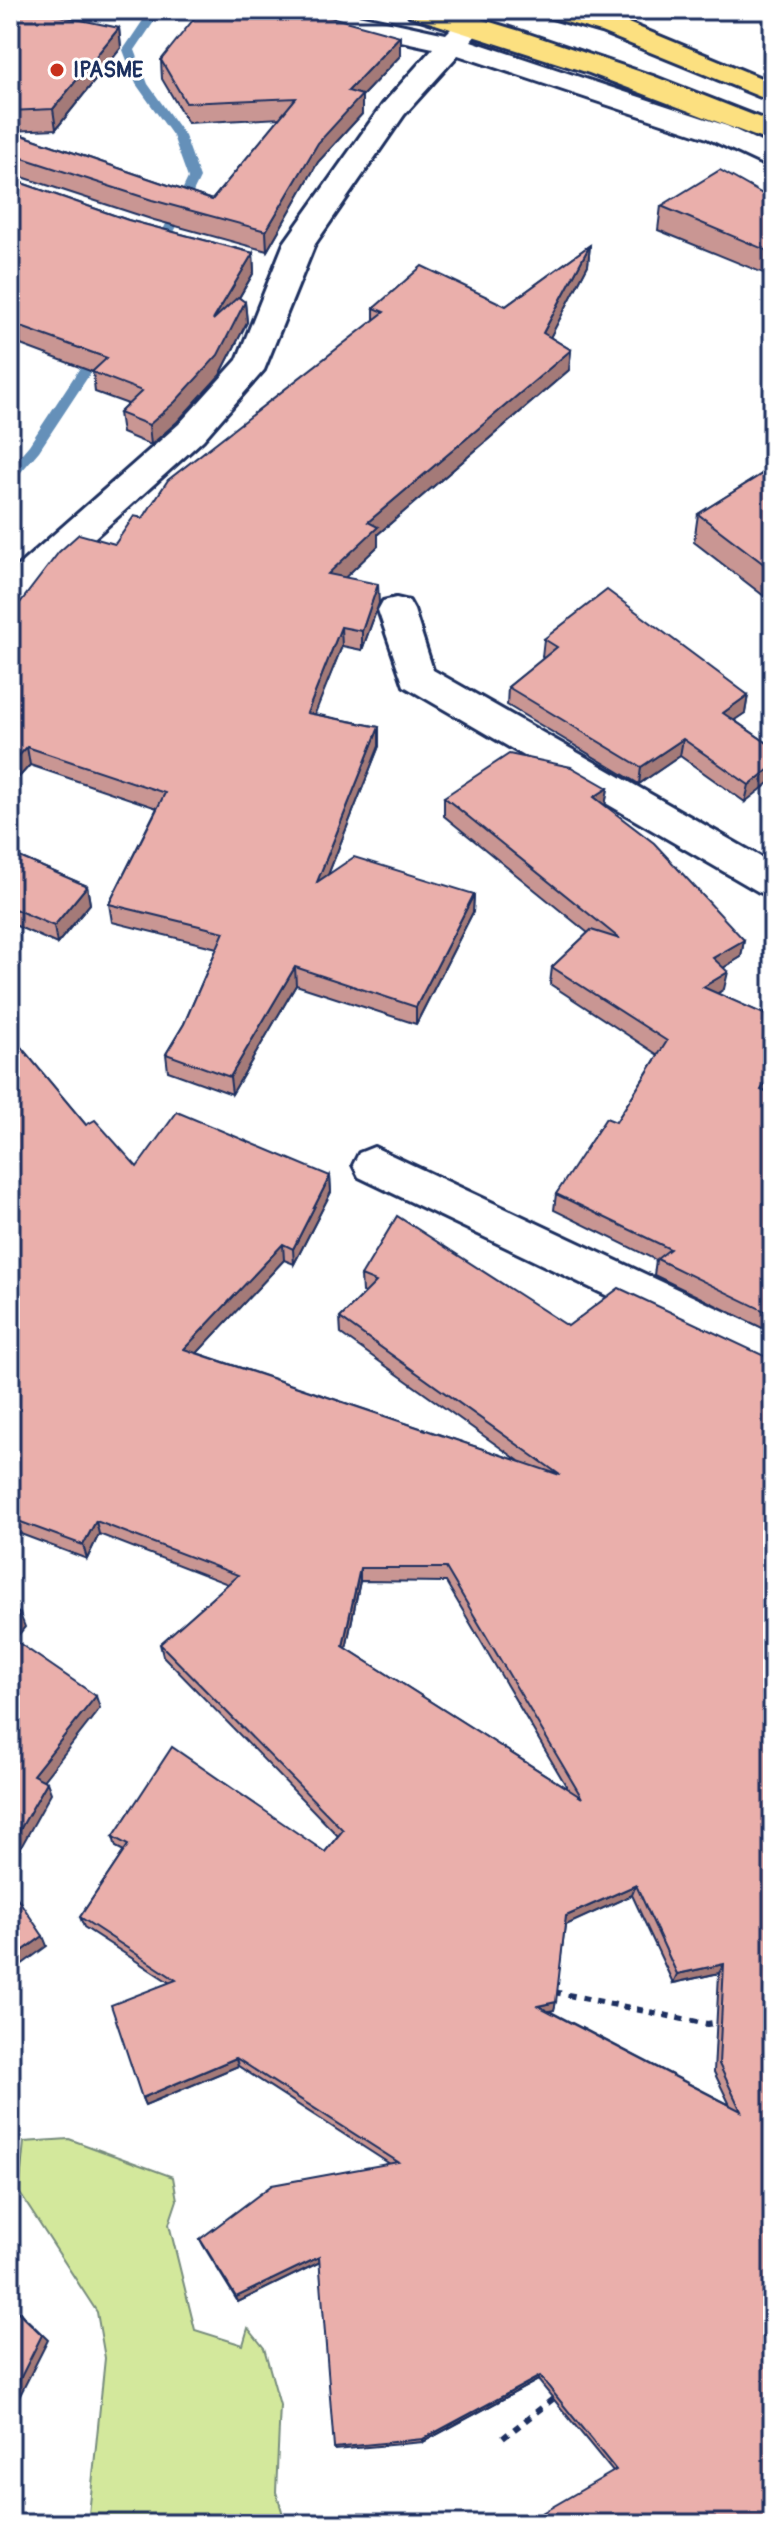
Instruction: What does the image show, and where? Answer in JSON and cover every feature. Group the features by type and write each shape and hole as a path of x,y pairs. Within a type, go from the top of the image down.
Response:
{"main road":[{"path":"420,10 462,34 696,102 773,134"},
{"path":"555,10 611,26 773,93"}],"street":[{"path":"296,10 462,34 717,132 773,160"},
{"path":"10,593 191,432 252,363 275,265 300,243 393,110 462,34"},
{"path":"396,610 417,677 773,882"},
{"path":"374,1165 773,1355"}],"path":[{"path":"540,1989 707,2024 733,2020"},
{"path":"503,2438 560,2393"}],"green space":[{"path":"69,2139 173,2177 177,2200 169,2224 195,2330 243,2345 248,2328 264,2348 280,2405 276,2492 286,2524 88,2524 105,2358 97,2312 19,2192 24,2142"}],"building":[{"path":"10,10 33,10 119,28 53,109 10,111"},
{"path":"201,10 305,10 400,36 348,91 362,95 318,143 266,231 152,200 10,154 10,131 212,200 296,98 186,103 161,60"},
{"path":"720,170 773,200 773,253 661,206"},
{"path":"10,179 128,220 253,253 213,320 238,297 245,302 218,355 149,425 119,413 142,391 92,372 107,358 10,323"},
{"path":"590,245 543,333 571,350 368,522 378,527 328,574 378,584 362,631 341,627 307,713 379,727 317,882 354,857 474,894 416,1007 295,967 230,1077 166,1054 184,1024 224,932 109,904 165,793 27,747 10,765 10,616 59,552 79,534 115,544 134,516 143,518 168,480 384,312 374,308 422,266 506,306"},
{"path":"773,467 773,571 698,514"},
{"path":"607,590 748,695 723,713 773,747 773,766 749,785 683,739 641,767 508,687 557,647 544,639"},
{"path":"509,754 571,767 608,788 594,797 654,843 744,940 713,958 728,972 703,987 773,1018 773,1070 761,1090 773,1095 773,1130 768,1138 773,1140 773,1315 657,1259 670,1249 556,1194 606,1118 616,1122 667,1041 552,967 591,930 620,939 444,797"},
{"path":"10,853 87,886 54,926 10,907"},
{"path":"10,1029 15,1040 86,1125 95,1120 137,1167 177,1112 330,1176 293,1249 283,1244 184,1349 560,1475 340,1318 376,1282 361,1276 397,1216 568,1326 619,1288 773,1360 773,2524 523,2524 616,2470 540,2376 423,2439 334,2448 319,2257 236,2297 200,2239 272,2185 398,2162 236,2058 142,2098 111,2005 176,1980 80,1917 128,1845 113,1837 172,1747 325,1852 343,1830 160,1644 238,1575 96,1521 83,1545 10,1518","holes":["360,1568 446,1568 582,1798 343,1646","636,1885 677,1974 724,1964 719,2064 741,2111 538,2006 556,2002 566,1916"]},
{"path":"10,1607 20,1614 10,1626"},
{"path":"10,1637 96,1696 33,1775 47,1782 10,1847"},
{"path":"10,1887 43,1936 10,1960"},
{"path":"10,2304 42,2335 10,2399"}],"waterway":[{"path":"156,10 129,50 142,84 179,136 194,178 159,251"},
{"path":"10,476 34,448 98,351"}],"place":[{"name":"IPASME","path":"57,70"}]}
